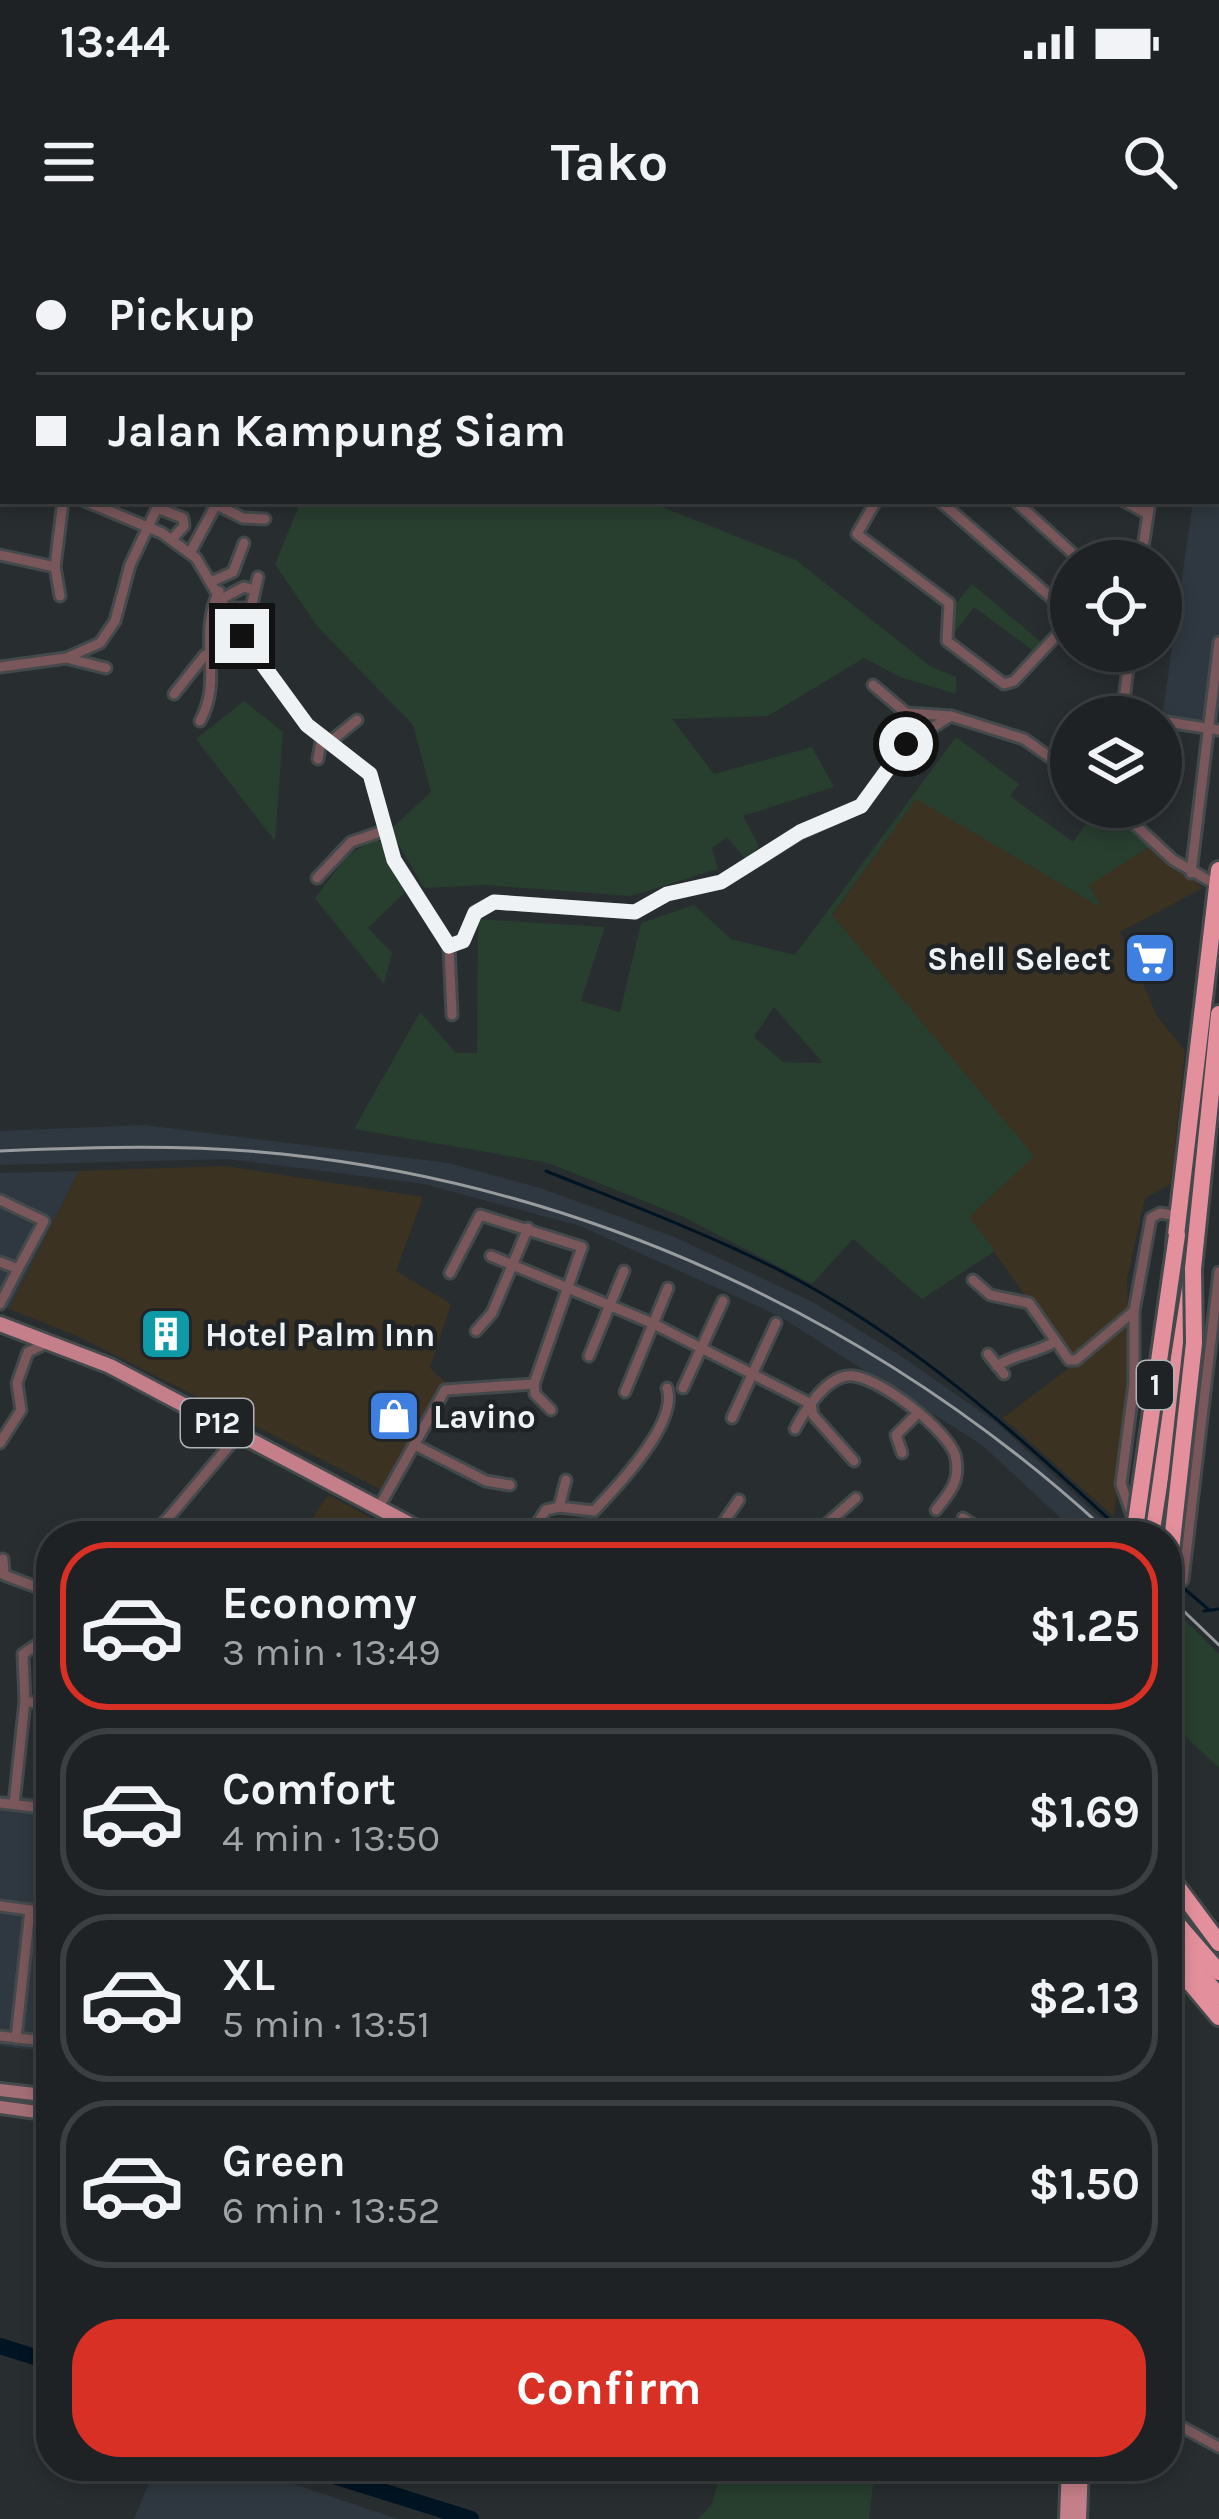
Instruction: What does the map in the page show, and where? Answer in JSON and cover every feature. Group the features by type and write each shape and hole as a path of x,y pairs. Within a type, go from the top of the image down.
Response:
{"highway":[{"name":"1","path":"1135,1521 1178,1225 1218,878"},
{"name":"1","path":"1151,1521 1194,1260 1219,1014"},
{"path":"1126,1521 1150,1346 1178,1225"},
{"path":"1180,1521 1195,1342 1194,1260"},
{"path":"1182,1905 1219,1943"},
{"path":"1182,1929 1219,1972"},
{"path":"1182,1953 1219,1996"},
{"path":"1182,1973 1219,2018"}],"main road":[{"name":"P12","path":"0,1324 54,1341 405,1521"},
{"path":"1066,2519 1068,2481"},
{"path":"1079,2519 1080,2481"}],"street":[{"path":"60,596 56,567 63,504"},
{"path":"94,504 148,526 190,553 221,594 242,636 307,725 370,774 406,881 449,946 452,1015"},
{"path":"190,553 213,504"},
{"path":"218,504 243,518 265,518"},
{"path":"874,504 857,533 949,603 947,641 1004,684 1014,682 1050,642"},
{"path":"943,504 1050,599"},
{"path":"1018,504 1058,540"},
{"path":"1130,504 1148,514"},
{"path":"1145,540 1150,504"},
{"path":"0,667 66,658 92,648 107,635 157,508 176,514 184,526 172,539"},
{"path":"173,694 205,655 221,594 244,543"},
{"path":"0,555 56,567"},
{"path":"221,594 251,608 258,577"},
{"path":"221,594 244,587 254,590"},
{"path":"1192,873 1213,729 1219,642"},
{"path":"200,722 210,704 212,675 205,655"},
{"path":"66,658 106,668"},
{"path":"873,685 906,713 951,716 1024,740 1050,758"},
{"path":"449,946 463,941 479,908 494,902 635,912 667,894 721,882 800,832 861,806 906,744 951,716"},
{"path":"318,760 326,738 357,720"},
{"path":"1182,725 1213,729"},
{"path":"1140,828 1192,873 1218,878"},
{"path":"317,878 352,842 386,830"},
{"path":"0,1200 44,1221 0,1304"},
{"path":"1137,1521 1126,1508 1121,1484 1135,1384 1134,1311 1151,1218 1160,1213 1178,1225"},
{"path":"450,1273 480,1215 582,1247 534,1384 535,1394 551,1410"},
{"path":"476,1331 492,1313 528,1228"},
{"path":"491,1256 755,1372 811,1404 813,1414 854,1461"},
{"path":"0,1262 18,1269"},
{"path":"589,1356 624,1271"},
{"path":"1182,1563 1219,1272"},
{"path":"973,1280 981,1291 1029,1303 1069,1360 1076,1360 1134,1311"},
{"path":"625,1392 668,1288"},
{"path":"683,1388 722,1301"},
{"path":"732,1418 776,1323"},
{"path":"0,1443 21,1410 17,1383 28,1352 54,1341"},
{"path":"988,1354 1000,1370 1017,1353 1034,1355 1055,1341"},
{"path":"795,1429 832,1382 852,1374 918,1413 956,1453 957,1481 937,1510"},
{"path":"379,1507 445,1390 453,1385 479,1390 506,1382 534,1384"},
{"path":"1206,1384 1219,1386"},
{"path":"539,1521 546,1510 559,1507 595,1510 618,1487 664,1415 670,1400 667,1388"},
{"path":"902,1453 896,1435 918,1413"},
{"path":"165,1521 239,1434"},
{"path":"415,1444 486,1481 510,1485"},
{"path":"559,1507 566,1480"},
{"path":"825,1521 856,1498"},
{"path":"724,1521 739,1500"},
{"path":"964,1518 968,1521"},
{"path":"1182,1552 1186,1553"},
{"path":"3,1559 4,1575 36,1587"},
{"path":"14,1804 25,1701 23,1654 36,1645"},
{"path":"25,1701 36,1703"},
{"path":"0,1803 36,1806"},
{"path":"0,1906 36,1911"},
{"path":"16,2038 30,1910"},
{"path":"0,2036 36,2040"},
{"path":"0,2090 36,2094"},
{"path":"0,2107 36,2112"},
{"path":"1182,2427 1219,2446"}],"shaded area":[{"path":"1193,504 1219,504 1217,733 1182,728 1182,696 1165,696 1169,672 1182,672 1182,578"},
{"path":"916,798 1099,906 1088,885 1151,846 1203,888 1120,932 1157,1016 1185,1051 1171,1184 1145,1198 1127,1278 1130,1381 1114,1517 1003,1418 1074,1364 969,1217 832,916"},
{"path":"144,1125 449,1163 543,1189 672,1236 813,1302 997,1423 1104,1521 1064,1521 982,1445 779,1316 580,1226 424,1184 228,1159 0,1165 0,1131"},
{"path":"226,1166 423,1197 396,1271 451,1304 430,1368 444,1381 382,1490 77,1336 9,1309 79,1171"},
{"path":"79,1171 9,1309 0,1305 0,1173"},
{"path":"328,1495 377,1521 311,1521"},
{"path":"0,1795 36,1798 36,2050 0,2046"},
{"path":"150,2481 285,2481 398,2519 134,2519"}],"green space":[{"path":"300,504 655,504 796,560 930,666 956,677 956,694 900,677 864,658 768,716 672,719 714,774 812,747 834,787 743,816 759,846 746,860 727,837 712,848 718,869 631,896 484,885 424,888 390,830 431,792 413,725 317,626 275,564"},
{"path":"972,584 1042,643 1035,652 974,607 955,632 956,603"},
{"path":"244,701 283,732 275,841 196,739"},
{"path":"956,737 1019,784 1010,796 1073,842 1083,828 1131,828 1151,846 1089,885 1102,908 916,799 832,915 1034,1156 969,1217 995,1251 922,1299 853,1239 812,1284 684,1217 548,1163 354,1129 420,1012 456,1053 477,1053 478,919 605,927 581,1001 620,1012 641,923 694,905 731,939 795,955","holes":["774,1007 822,1063 783,1062 754,1037"]},
{"path":"378,838 405,892 368,928 392,953 384,984 315,898 349,854"},
{"path":"1182,1617 1219,1654 1219,1768 1182,1733"},
{"path":"718,2481 873,2481 869,2519 698,2519 712,2504"}],"waterway":[{"path":"546,1171 747,1254 871,1324 1004,1425 1111,1521"},
{"path":"1182,1587 1208,1609"},
{"path":"1204,1611 1219,1609"},
{"path":"0,2346 36,2357"},
{"path":"350,2481 471,2519"}],"railway":[{"path":"0,1151 176,1148 282,1154 398,1171 511,1198 621,1233 728,1278 831,1331 930,1392 1024,1460 1095,1521"},
{"path":"1182,1609 1219,1645"}],"place":[{"name":"Shell Select","path":"1150,958"},
{"name":"Hotel Palm Inn","path":"166,1334"},
{"name":"Lavino","path":"394,1416"}],"route":[{"path":"242,636 274,673 307,725 370,774 385,810 394,860 449,946 463,941 471,918 485,904 512,901 546,908 635,912 667,894 721,882 800,832 868,801 906,744"}]}
